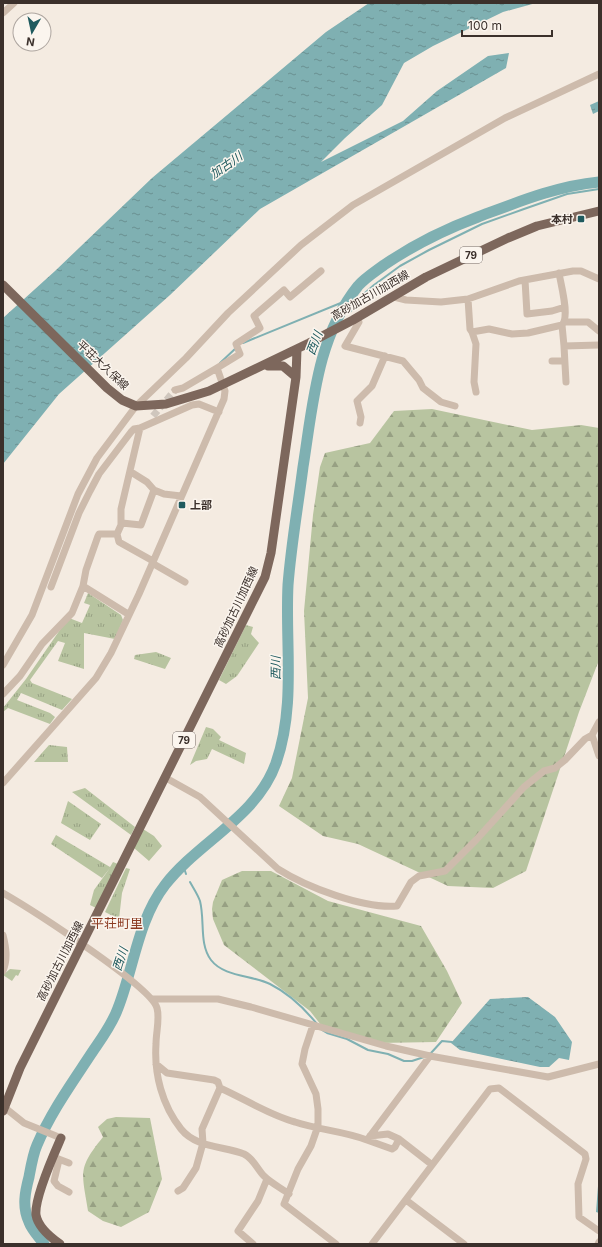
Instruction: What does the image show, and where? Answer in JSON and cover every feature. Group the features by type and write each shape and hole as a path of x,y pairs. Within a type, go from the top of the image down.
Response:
{"main road":[{"name":"高砂加古川加西線","path":"4,1106 20,1068 265,577 271,553 296,377 297,349 355,319 426,276 508,238 537,226 599,211"},
{"name":"平荘大久保線","path":"3,284 107,388 134,405"},
{"path":"134,405 166,404 223,386 297,349"},
{"path":"262,367 283,366 296,377"},
{"path":"59,1137 56,1158 40,1193 36,1215 43,1228 60,1244"}],"street":[{"path":"3,13 13,4"},
{"path":"3,665 35,608 64,529 87,475 134,405 263,278 334,218 379,189 479,132 561,91 599,74"},
{"path":"175,390 183,388 240,354 236,344 260,328 254,316 284,290 290,297 321,271"},
{"path":"394,296 406,300 441,302 468,299 525,280 559,273 581,271 599,280"},
{"path":"559,273 565,306 564,361 566,382"},
{"path":"525,280 527,314 552,311 565,306"},
{"path":"468,299 470,329 476,344 474,382 476,392"},
{"path":"355,319 359,322 345,346 403,361 419,380 423,388 441,402 455,406"},
{"path":"472,332 489,329 512,334 528,333 564,324 588,322 599,331"},
{"path":"564,346 599,345"},
{"path":"360,422 361,417 358,399 367,393 372,386 385,356"},
{"path":"552,361 564,361"},
{"path":"3,783 96,678 111,653 219,412 225,395 217,368"},
{"path":"51,587 79,513 99,474 131,432 134,429 143,427 192,405 199,404 219,412"},
{"path":"154,416 143,427 121,509 122,522 117,534 119,542 185,582"},
{"path":"131,472 147,482 154,490 164,494 181,496"},
{"path":"122,522 141,526 154,490"},
{"path":"3,694 20,676 42,644 72,612 83,586 86,570 99,534 117,534"},
{"path":"83,586 128,614"},
{"path":"166,778 200,797 278,869 304,884 320,890 378,905 397,906 410,882 419,876 445,870 476,840 524,787 544,771 555,768 565,760 585,739 592,735 599,722"},
{"path":"592,735 599,756"},
{"path":"3,892 116,968 139,985 153,999 158,1019 156,1064 161,1093 171,1114 185,1134 203,1143 244,1154 251,1159 267,1179 289,1194"},
{"path":"3,935 6,949 6,963 3,971"},
{"path":"153,999 218,999 386,1046 430,1056 548,1077 599,1064"},
{"path":"313,1026 305,1049 302,1064 316,1094 318,1126 311,1146 298,1169 284,1204 336,1244"},
{"path":"368,1138 430,1056"},
{"path":"156,1064 167,1073 214,1080 218,1082 220,1088 202,1129 203,1143 196,1168 183,1188 178,1192"},
{"path":"220,1088 275,1115 296,1123 318,1126 368,1138 392,1148 395,1147 399,1139"},
{"path":"372,1244 490,1089 499,1088 584,1154 586,1160 578,1184 579,1217 599,1231"},
{"path":"4,1106 17,1120 37,1130 59,1137"},
{"path":"368,1138 388,1134 399,1139 432,1164"},
{"path":"69,1163 56,1158 54,1180 58,1186 69,1192"},
{"path":"252,1244 238,1232 258,1201 267,1179"},
{"path":"406,1200 464,1244"}],"green space":[{"path":"432,409 532,430 581,425 599,428 599,660 579,712 526,871 493,888 448,886 358,844 323,836 279,806 292,778 308,698 304,611 313,515 320,467 325,453 370,443 394,411"},
{"path":"88,593 121,615 123,620 115,639 84,633 84,669 58,661 65,643 58,641 30,680 32,683 72,699 62,710 21,693 17,700 50,713 55,717 50,724 8,708 3,712 3,708 26,679 69,618 82,623 90,605 84,603"},
{"path":"246,625 253,627 251,634 259,643 237,676 226,684 219,680"},
{"path":"156,652 171,658 165,669 134,659 135,655"},
{"path":"206,727 213,729 221,737 219,740 246,753 244,764 212,749 207,759 196,761 190,765"},
{"path":"49,745 67,747 68,762 34,762"},
{"path":"85,788 135,827 131,835 72,792"},
{"path":"68,801 101,824 90,840 61,823"},
{"path":"143,829 154,836 162,846 149,861 134,848"},
{"path":"56,835 110,867 113,862 118,864 96,908 90,905 94,890 110,868 102,878 51,844"},
{"path":"126,868 130,869 122,893 119,919 105,912"},
{"path":"242,871 271,871 328,901 421,926 447,971 462,1003 436,1042 378,1043 321,1025 310,1011 224,945 213,919 213,902 222,880"},
{"path":"10,969 21,970 18,976 16,975 12,981 3,975"},
{"path":"116,1117 150,1118 162,1179 149,1212 121,1227 103,1221 88,1211 83,1179 85,1164 103,1137 98,1127 107,1119"}],"water":[{"name":"加古川","path":"369,3 536,3 503,12 433,46 404,63 382,105 321,162 403,121 437,91 488,56 509,53 506,68 260,209 170,295 59,394 3,464 3,318 55,271 152,178 326,32"},
{"path":"599,101 599,111 593,114 590,105"},
{"path":"528,997 555,1017 572,1042 569,1060 559,1058 549,1067 540,1067 460,1050 451,1043 490,999"},
{"path":"599,1173 599,1213 596,1212"}],"waterway":[{"name":"西川","path":"44,1244 30,1225 25,1211 26,1188 33,1156 43,1133 62,1098 113,1020 124,992 142,928 149,913 165,885 178,870 226,828 255,799 267,782 276,763 282,741 288,697 287,607 289,570 310,419 325,349 344,306 364,280 407,250 441,232 538,195 568,187 599,182"},
{"path":"338,316 351,311 358,299 400,266 482,224 567,194 599,189"},
{"path":"243,343 348,300"},
{"path":"220,363 236,348"},
{"name":"西川","path":"183,865 186,874"},
{"path":"190,882 200,901 205,947 211,960 223,970 263,981 277,988 295,1001 317,1024"},
{"path":"322,1030 347,1039 368,1050 388,1054 404,1061 412,1061 424,1057"},
{"path":"431,1053 442,1041 452,1042"}],"tunnel":[{"path":"153,416 175,390"}],"place":[{"name":"本村","path":"581,219"},
{"name":"上部","path":"182,505"}],"district":[{"name":"平荘町里","path":"117,923"}]}
